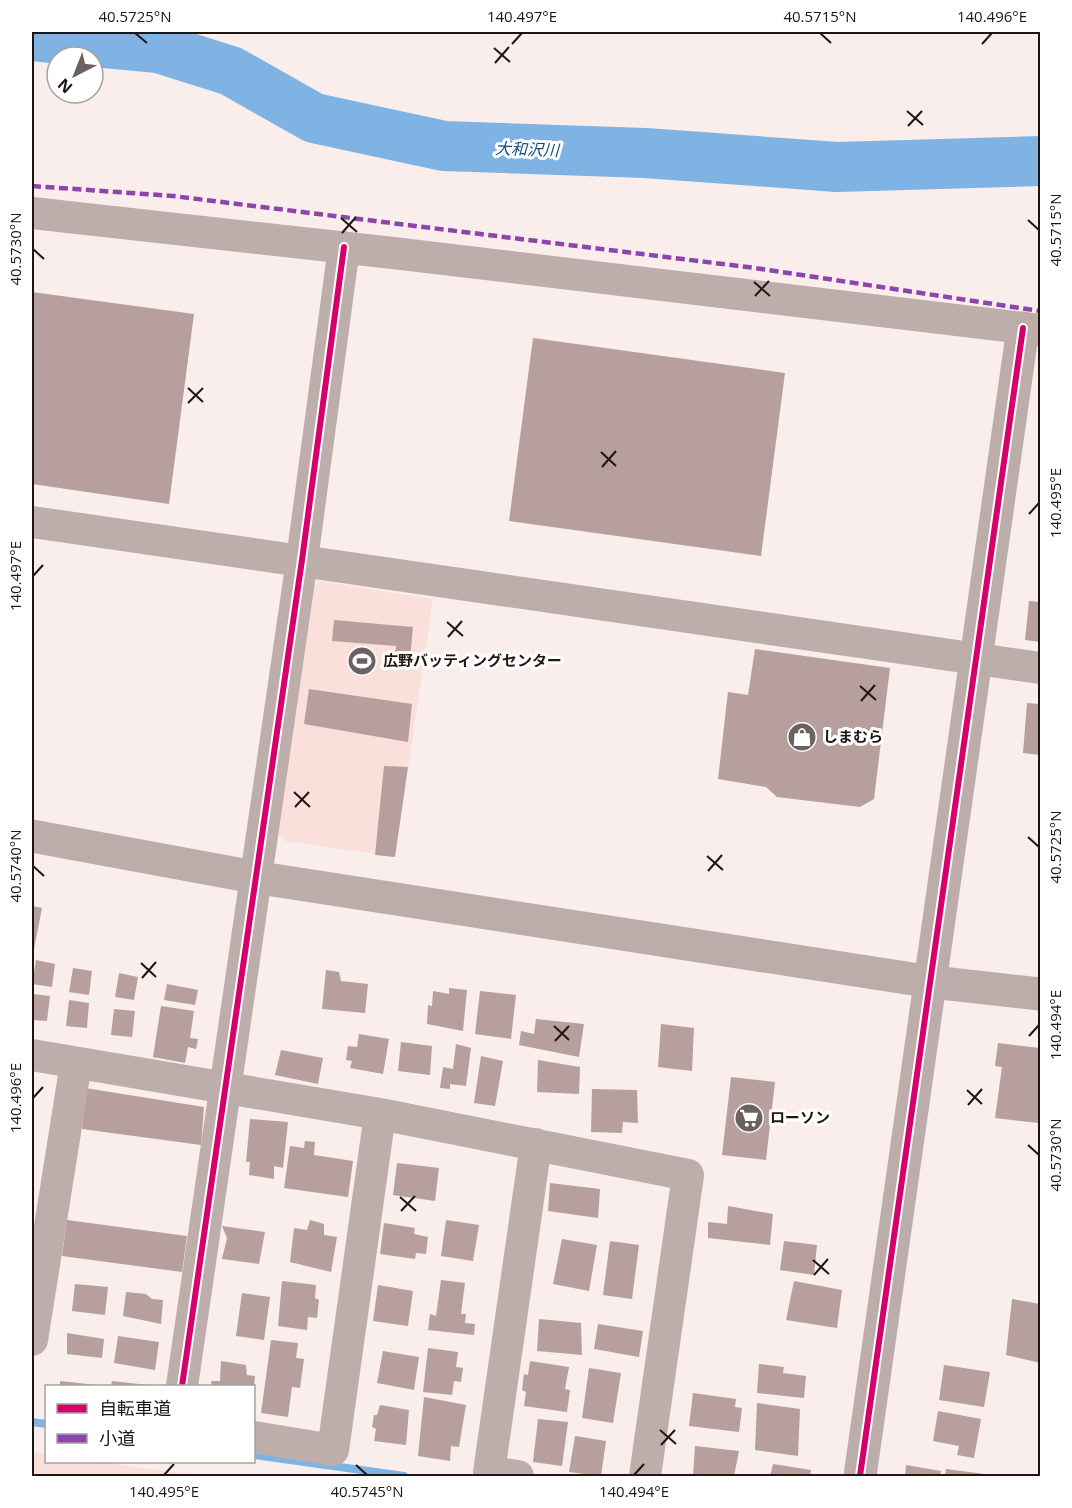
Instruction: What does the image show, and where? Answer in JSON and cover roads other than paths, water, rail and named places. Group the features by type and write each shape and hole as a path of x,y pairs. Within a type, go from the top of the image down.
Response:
{"street":[{"path":"32,213 344,247 1032,329 976,660 860,1476"},
{"path":"182,1385 254,877 302,560 344,247"},
{"path":"32,522 1041,668"},
{"path":"32,836 254,877 932,982 1041,994"},
{"path":"32,1054 380,1114 688,1175 645,1476"},
{"path":"32,1340 76,1063"},
{"path":"255,1437 333,1450 380,1114"},
{"path":"518,1476 489,1472 536,1144"}],"waterway":[{"name":"大和沢川","path":"32,36 158,48 231,71 314,118 444,146 645,153 837,167 1040,161"},
{"path":"32,1422 45,1424"},
{"path":"255,1455 404,1476"}],"place":[{"name":"広野バッティングセンター","path":"362,661"},
{"name":"しまむら","path":"802,737"},
{"name":"ローソン","path":"749,1118"}]}
